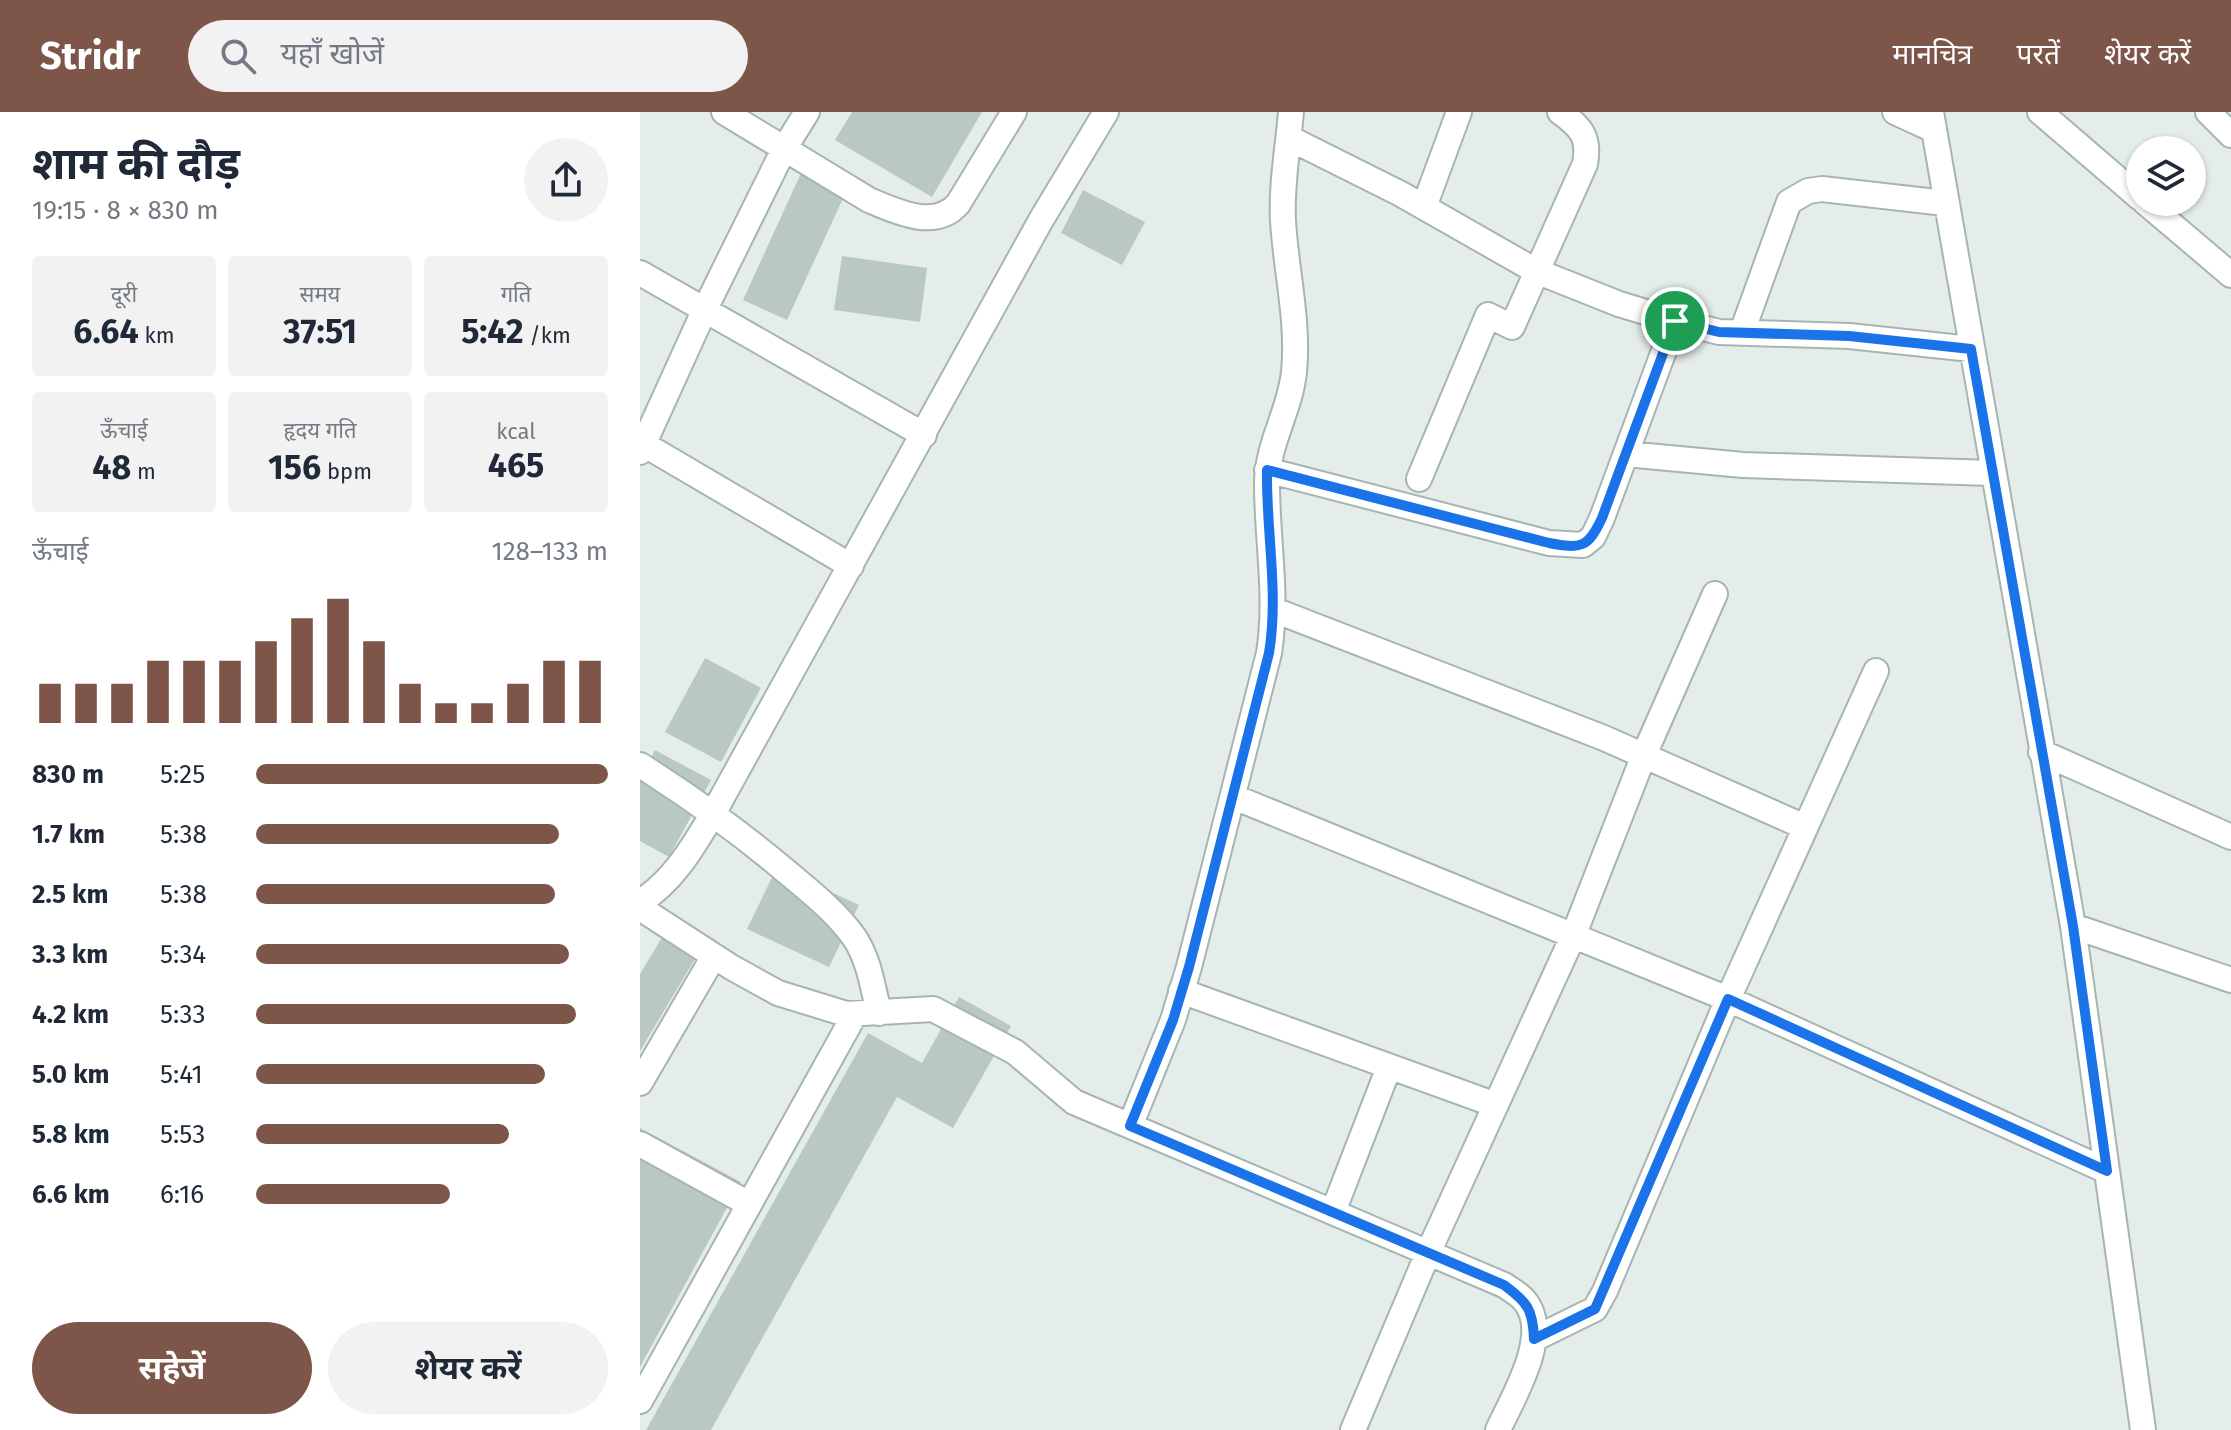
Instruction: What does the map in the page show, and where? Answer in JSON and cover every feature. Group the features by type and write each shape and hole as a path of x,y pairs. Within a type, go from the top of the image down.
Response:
{"street":[{"path":"724,112 869,200 894,211 937,219 949,214 958,204 1014,112"},
{"path":"807,112 784,149 641,446 851,566"},
{"path":"640,902 667,881 714,812 1041,220 1106,112"},
{"path":"1130,1126 1181,991 1234,797 1269,653 1274,610 1268,455 1294,373 1293,307 1283,221 1291,112"},
{"path":"1424,207 1459,112"},
{"path":"1419,479 1488,315 1512,327 1585,164 1589,146 1583,131 1560,112"},
{"path":"1895,112 1932,121 2073,926 2143,1430"},
{"path":"2040,112 2126,186"},
{"path":"2208,112 2231,135"},
{"path":"1289,138 1424,207 1536,271 1619,304 1719,332 1886,339 1971,349"},
{"path":"1742,332 1789,202 1808,191 1822,189 1945,203"},
{"path":"2161,216 2231,275"},
{"path":"640,273 924,435"},
{"path":"1267,470 1569,547 1583,545 1593,537 1675,321"},
{"path":"1626,454 1743,465 1992,473"},
{"path":"1353,1430 1428,1253 1574,934 1644,755 1715,594"},
{"path":"1274,610 1644,755 1805,827"},
{"path":"1534,1339 1595,1309 1728,999 1876,671"},
{"path":"2041,752 2231,837"},
{"path":"640,765 714,812 757,845 838,917 855,939 864,958 867,1013 749,1204 640,1401"},
{"path":"1234,797 1728,999 2107,1171"},
{"path":"640,908 778,993 846,1014 933,1009 1015,1052 1074,1102 1504,1285 1525,1301 1533,1318 1534,1339 1532,1356 1498,1430"},
{"path":"2073,926 2231,980"},
{"path":"640,1083 714,956"},
{"path":"1181,991 1496,1105"},
{"path":"1333,1212 1389,1067"},
{"path":"640,1144 749,1204"}],"building":[{"path":"852,112 982,112 932,197 835,140"},
{"path":"807,160 851,181 787,320 743,300"},
{"path":"1083,190 1145,222 1122,265 1061,233"},
{"path":"842,256 927,268 920,322 834,310"},
{"path":"705,658 761,688 721,762 665,732"},
{"path":"655,750 711,780 669,857 640,841 640,778"},
{"path":"777,867 859,905 829,967 747,929"},
{"path":"670,924 704,944 640,1051 640,974"},
{"path":"959,997 1011,1026 953,1128 897,1097 711,1430 646,1430 868,1033 922,1063"},
{"path":"640,1128 741,1182 640,1367"}],"route":[{"path":"1675,321 1719,332 1849,336 1971,349 2073,926 2107,1171 1728,999 1595,1309 1534,1339 1533,1318 1525,1301 1504,1285 1130,1126 1173,1020 1189,967 1269,653 1274,625 1274,589 1267,470 1549,543 1569,547 1583,545 1593,537 1602,518 1675,321"}]}
